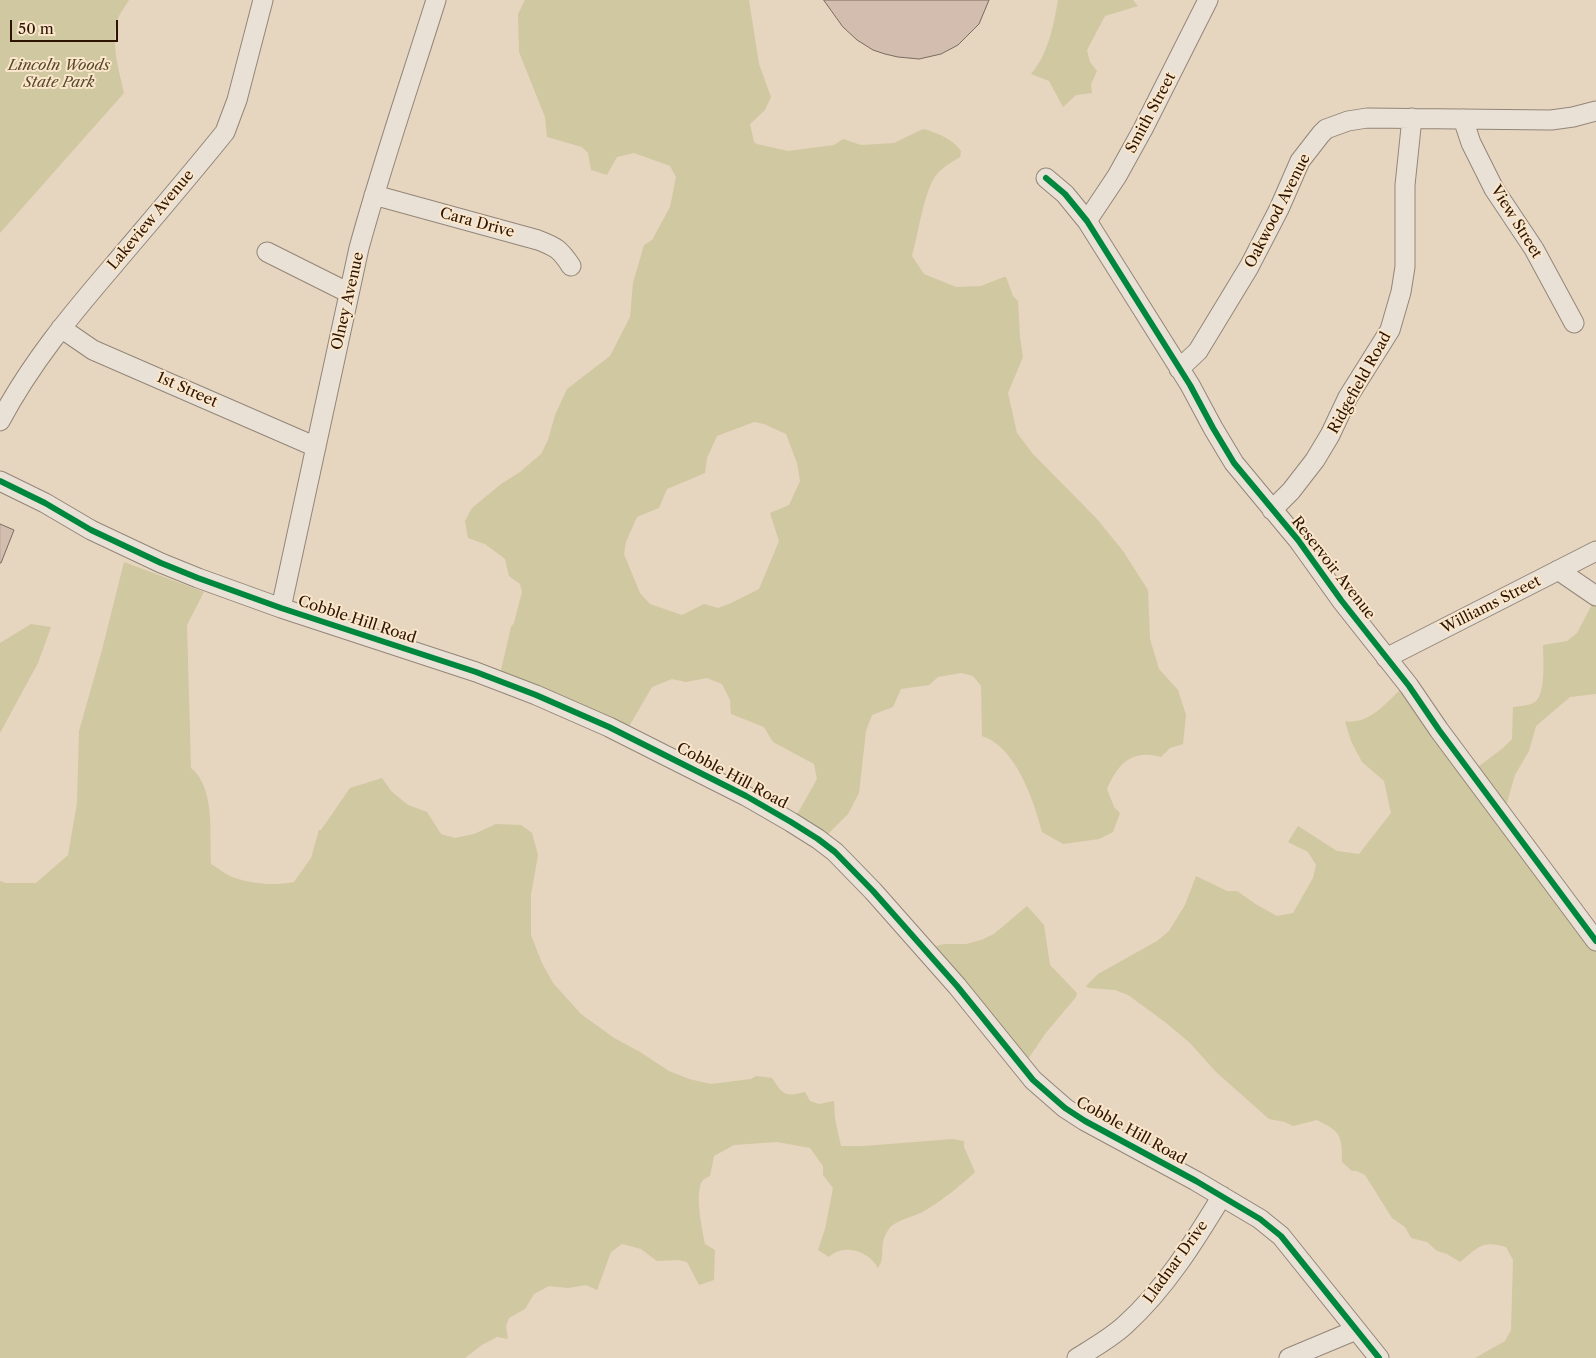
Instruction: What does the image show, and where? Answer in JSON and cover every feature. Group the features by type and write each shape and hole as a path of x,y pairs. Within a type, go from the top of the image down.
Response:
{"street":[{"name":"Lakeview Avenue","path":"0,421 27,374 61,328 226,132 237,100 263,0"},
{"name":"Olney Avenue","path":"281,608 349,293 374,195 436,0"},
{"name":"Smith Street","path":"1087,222 1117,176 1143,129 1208,0"},
{"name":"Oakwood Avenue","path":"1179,369 1198,351 1237,288 1267,233 1300,161 1321,134 1333,126 1367,118 1551,120 1596,111"},
{"name":"Ridgefield Road","path":"1272,510 1315,460 1360,376 1390,330 1401,292 1405,267 1405,185 1412,118"},
{"name":"View Street","path":"1463,119 1471,143 1494,189 1534,250 1574,323"},
{"name":"Reservoir Avenue","path":"1046,178 1065,194 1087,222 1179,369 1234,462 1298,540 1409,686 1439,730 1596,941"},
{"name":"Cara Drive","path":"374,195 552,245 561,251 571,266"},
{"path":"267,252 349,293"},
{"name":"1st Street","path":"61,328 93,350 316,447"},
{"name":"Cobble Hill Road","path":"0,481 45,503 91,530 161,563 281,608 476,672 536,695 609,727 746,796 792,822 835,852 872,891 957,986 1033,1080 1065,1108 1085,1121 1222,1196 1260,1219 1281,1236 1379,1358"},
{"name":"Williams Street","path":"1386,658 1596,551"},
{"path":"1558,570 1596,596"},
{"name":"Lladnar Drive","path":"1077,1358 1123,1327 1165,1282 1222,1196"},
{"path":"1289,1358 1356,1330"}],"green space":[{"name":"Lincoln Woods State Park","path":"0,0 129,0 118,18 115,30 116,57 124,93 0,233"},
{"path":"525,0 749,0 759,64 771,97 765,110 750,124 754,142 788,151 834,145 843,139 861,145 894,143 923,129 944,137 961,151 960,157 935,176 929,188 912,256 924,274 956,287 981,286 1006,277 1013,296 1018,301 1023,357 1008,393 1017,433 1033,454 1097,519 1123,551 1148,590 1150,639 1159,669 1178,690 1186,715 1183,744 1170,748 1161,757 1141,755 1134,757 1121,766 1111,780 1107,789 1114,807 1120,813 1113,832 1099,839 1063,844 1042,832 1034,805 1022,776 1014,763 1005,751 994,742 982,736 981,686 973,676 961,673 938,677 929,685 901,689 893,707 872,715 866,731 859,793 848,814 817,845 791,825 817,779 814,764 773,742 764,727 731,714 730,700 722,684 707,678 686,682 672,679 652,687 624,735 498,683 511,627 514,623 522,592 520,584 509,576 505,559 485,544 468,538 465,521 472,508 541,454 567,389 610,356 630,317 633,283 644,245 652,240 670,207 676,177 670,166 634,153 617,157 607,175 591,170 588,153 582,147 547,137 545,117 519,52 518,14","holes":["754,422 764,424 786,434 797,463 800,481 789,505 770,513 779,541 759,589 718,608 704,604 682,615 650,604 640,593 624,554 626,542 637,517 659,508 667,489 705,473 707,458 717,436"]},
{"path":"1058,0 1133,0 1138,6 1105,16 1087,50 1090,62 1097,71 1091,84 1092,93 1076,95 1063,107 1049,81 1031,74 1046,49"},
{"path":"124,562 204,592 187,625 191,768 199,777 208,800 211,864 229,876 255,883 294,882 311,858 319,830 321,830 350,788 382,778 391,791 408,805 427,812 441,834 455,838 474,834 496,824 521,825 532,833 538,855 531,895 531,935 542,963 553,983 581,1014 614,1038 669,1071 689,1079 711,1084 751,1079 756,1076 772,1078 785,1093 805,1092 810,1101 819,1104 834,1101 835,1119 841,1146 952,1139 964,1141 964,1147 975,1172 933,1206 892,1226 883,1240 882,1259 878,1268 869,1257 862,1253 841,1250 829,1257 818,1250 825,1229 833,1188 823,1175 823,1166 810,1148 777,1142 734,1145 714,1156 710,1176 703,1180 700,1186 699,1202 705,1244 715,1250 714,1280 699,1285 687,1262 679,1260 657,1261 641,1249 622,1244 611,1252 597,1290 586,1285 568,1288 549,1286 534,1294 525,1309 509,1318 506,1326 508,1339 497,1337 482,1345 465,1358 0,1358 0,881 6,883 36,883 68,855 77,803 79,731"},
{"path":"1596,597 1596,694 1570,697 1536,726 1529,751 1515,775 1504,813 1596,938 1596,1358 1475,1358 1505,1341 1511,1330 1513,1260 1506,1247 1491,1244 1481,1246 1460,1262 1447,1254 1437,1251 1427,1242 1411,1238 1405,1227 1392,1218 1365,1175 1352,1171 1342,1162 1340,1140 1335,1131 1317,1120 1293,1126 1285,1122 1269,1119 1216,1072 1190,1043 1128,995 1115,990 1089,988 1086,986 1098,974 1157,941 1169,931 1185,905 1196,876 1227,891 1237,891 1277,916 1293,913 1313,878 1316,865 1308,852 1288,842 1298,826 1337,851 1359,854 1391,813 1384,781 1362,762 1351,741 1345,721 1354,722 1370,716 1405,685 1474,770 1512,739 1513,707 1531,704 1539,697 1543,674 1543,645 1567,641 1577,633"},
{"path":"31,624 51,627 38,663 0,733 0,643"},
{"path":"1027,906 1044,925 1050,965 1077,993 1076,997 1045,1034 1022,1068 931,947 945,944 966,944 981,940 994,934"}],"building":[{"path":"824,0 989,0 979,24 958,45 941,54 919,59 898,57 873,50 857,40 843,27"},
{"path":"0,524 14,530 1,563 0,563"}],"cycle path":[{"path":"1046,178 1065,194 1087,221 1190,385 1234,463 1298,540 1341,600 1409,686 1439,730 1596,941"},
{"path":"0,481 45,503 91,530 198,578 281,608 476,672 536,695 609,727 746,796 818,839 835,852 873,891 957,986 1033,1080 1065,1108 1085,1121 1196,1181 1260,1219 1281,1236 1379,1358"}]}
